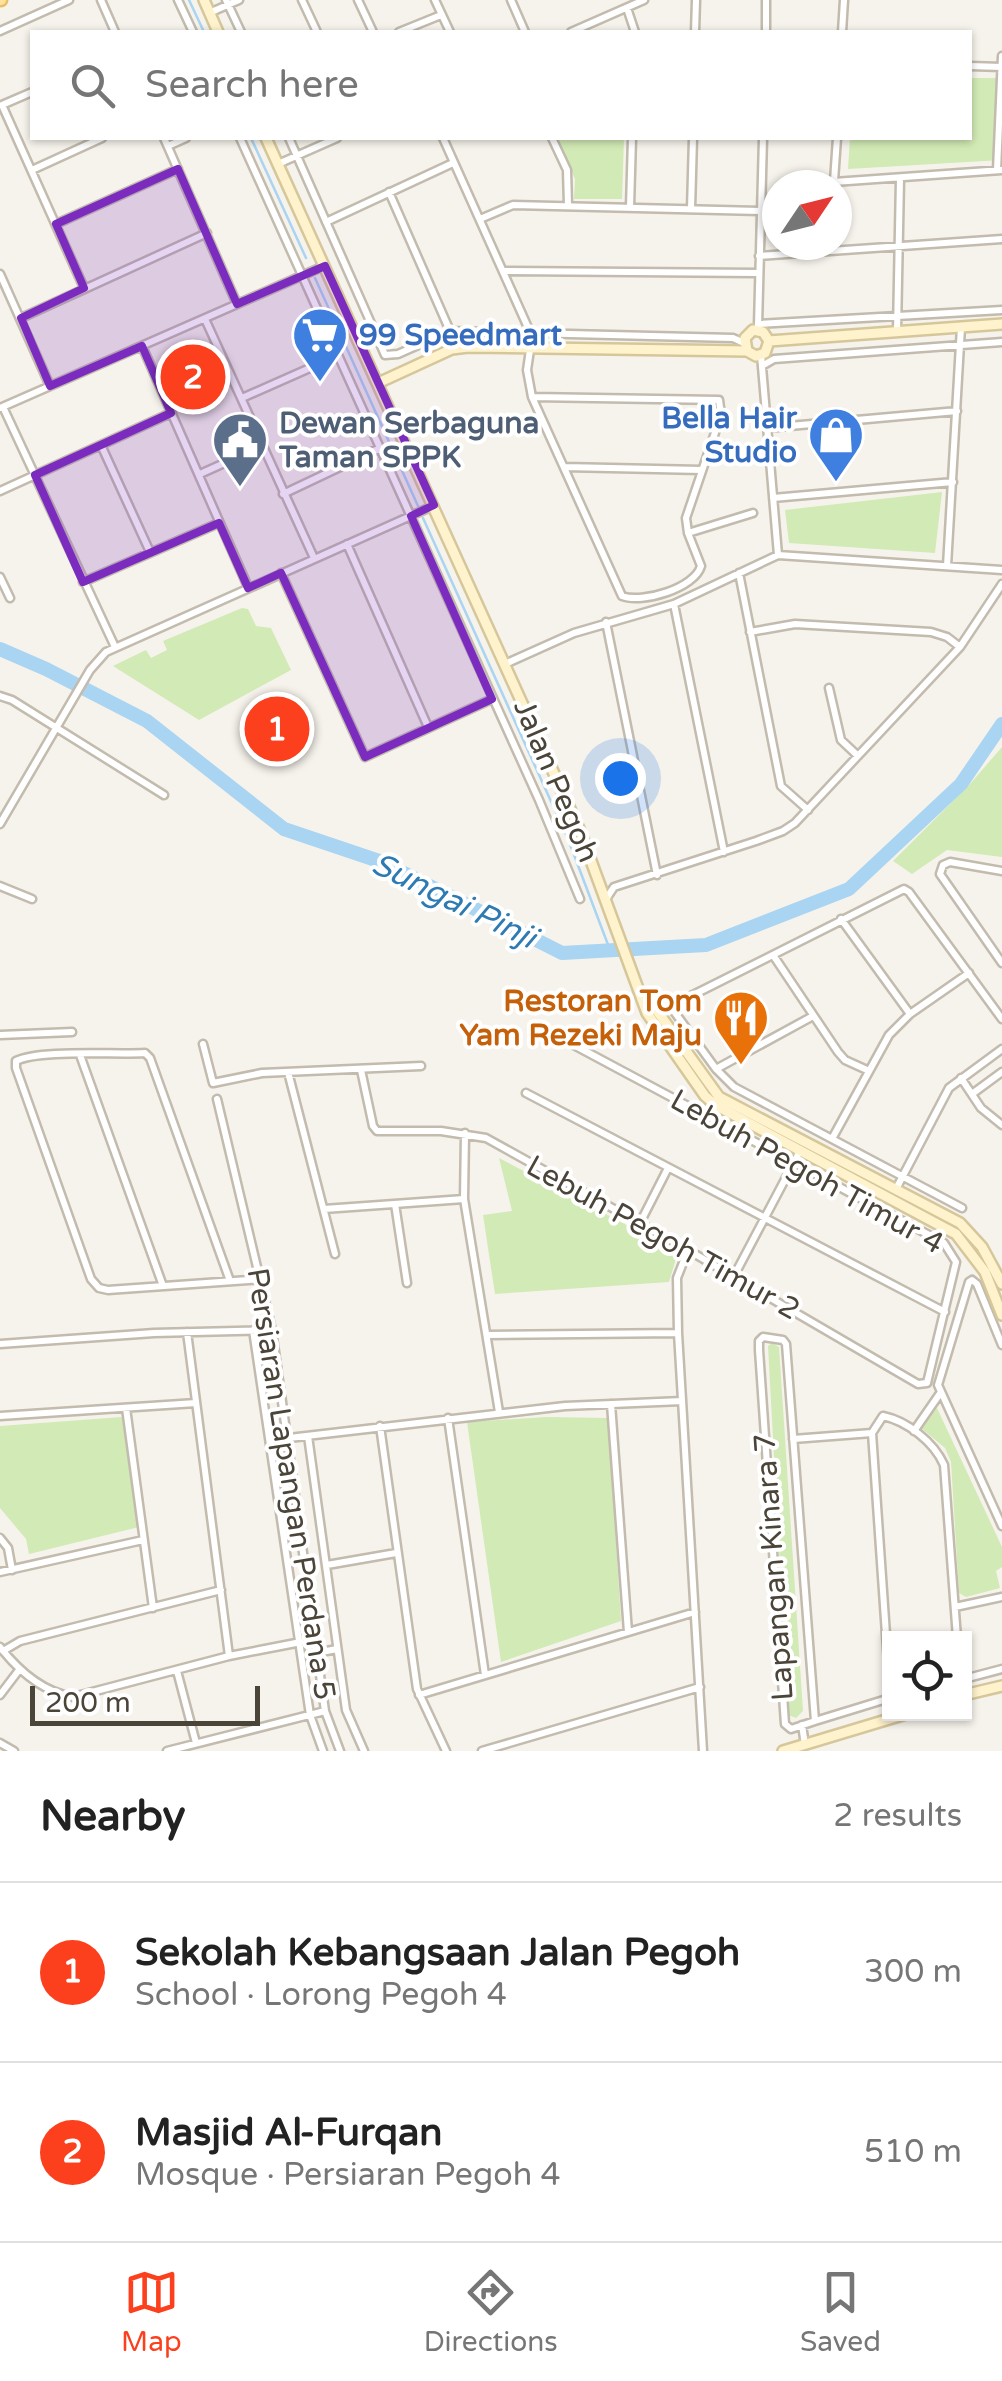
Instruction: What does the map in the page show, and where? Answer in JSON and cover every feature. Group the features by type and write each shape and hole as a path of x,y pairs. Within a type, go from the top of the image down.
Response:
{"street":[{"path":"0,31 68,0"},
{"path":"102,0 114,30"},
{"path":"178,0 192,30"},
{"path":"202,0 217,30"},
{"path":"209,13 239,0"},
{"path":"302,0 316,30"},
{"path":"358,0 372,30"},
{"path":"435,0 449,30"},
{"path":"511,0 524,30"},
{"path":"575,30 644,0"},
{"path":"695,30 696,0"},
{"path":"766,0 766,30"},
{"path":"842,30 844,0"},
{"path":"227,2 240,30"},
{"path":"627,8 634,30"},
{"path":"403,30 441,15"},
{"path":"852,182 1000,170 1002,56"},
{"path":"972,66 1001,66"},
{"path":"30,93 1,106 84,288"},
{"path":"32,170 98,140"},
{"path":"165,140 237,304"},
{"path":"168,146 182,140"},
{"name":"Jalan Pegoh","path":"241,140 561,850 580,900"},
{"name":"Jalan Pegoh","path":"267,140 580,832 643,1000 655,1008 719,1097 960,1223 972,1234 1002,1284"},
{"path":"290,140 385,355 398,354 450,331 733,338 762,360 1002,342"},
{"path":"278,164 332,140"},
{"path":"444,140 530,332"},
{"path":"553,140 567,170 568,205"},
{"path":"630,207 632,140"},
{"path":"691,209 693,140"},
{"path":"763,140 758,327 769,341 762,360 778,555"},
{"path":"835,170 836,140"},
{"path":"326,222 454,162"},
{"path":"56,224 178,168"},
{"path":"897,331 900,179"},
{"path":"389,192 450,331"},
{"path":"480,220 513,205 760,211"},
{"path":"21,318 207,233"},
{"path":"852,249 1002,239"},
{"path":"114,646 2,408 325,266"},
{"path":"502,271 758,273"},
{"path":"0,274 50,386"},
{"path":"745,347 748,333 758,327 1002,310"},
{"path":"205,319 314,558"},
{"path":"769,341 1002,324"},
{"path":"947,566 961,327"},
{"path":"142,346 248,588"},
{"path":"378,383 452,349 745,347"},
{"path":"530,350 532,397 622,596 639,598 675,588 701,572 686,518 721,415 719,400 532,397"},
{"path":"242,398 336,356"},
{"path":"369,362 387,374 396,375"},
{"path":"385,398 396,375"},
{"path":"767,428 957,411"},
{"path":"0,490 171,413"},
{"path":"101,444 150,552"},
{"path":"199,474 262,446"},
{"path":"283,494 378,449"},
{"path":"564,466 702,470"},
{"path":"773,498 953,482"},
{"path":"0,824 90,670 114,646 434,506"},
{"path":"688,533 753,513"},
{"path":"83,582 219,523"},
{"path":"346,544 428,728"},
{"path":"504,664 606,622 674,604 778,555 1002,570"},
{"path":"739,572 782,786 808,810"},
{"path":"281,573 365,756 492,699"},
{"path":"0,577 10,598"},
{"path":"598,879 614,886 657,875 783,831 808,810 960,647 1002,584"},
{"path":"674,604 724,852"},
{"path":"606,622 657,875"},
{"path":"750,632 795,624 931,632 960,647"},
{"path":"829,688 841,740 858,756"},
{"path":"0,696 164,795"},
{"path":"1002,871 950,862 943,865 940,874 1002,963"},
{"path":"0,886 32,899"},
{"path":"606,901 614,886"},
{"path":"962,1208 740,1090 716,1069 673,1005 904,889 1002,1019"},
{"path":"841,920 910,1014"},
{"path":"773,955 845,1060 867,1070"},
{"path":"832,1137 889,1034 910,1014 969,973"},
{"path":"643,1000 647,1014 715,1105 910,1207 965,1242 985,1272 1002,1315"},
{"path":"716,1069 813,1016"},
{"name":"Lebuh Pegoh Timur 4","path":"526,1093 945,1312 956,1262 944,1243 542,1028"},
{"path":"0,1035 72,1032"},
{"path":"203,1044 214,1083 262,1072 421,1066"},
{"path":"895,1190 950,1088 1002,1049"},
{"path":"230,1282 150,1058 145,1053 20,1057 16,1068 92,1279 99,1288 108,1290 230,1282 262,1279"},
{"path":"80,1055 163,1286"},
{"name":"Lebuh Pegoh Timur 2","path":"361,1070 373,1126 378,1131 464,1133 486,1138 923,1385 928,1382 945,1312"},
{"path":"288,1072 335,1254"},
{"path":"972,1094 1002,1072"},
{"path":"961,1078 982,1108 1002,1125"},
{"name":"Persiaran Lapangan Perdana 5","path":"218,1099 272,1330 325,1711 340,1751"},
{"path":"734,1276 800,1150 796,1140 784,1130"},
{"path":"464,1133 464,1199 499,1412"},
{"path":"800,1150 822,1150"},
{"path":"640,1223 668,1168"},
{"path":"877,1190 895,1190 910,1207"},
{"path":"324,1209 464,1199"},
{"path":"395,1204 407,1284"},
{"path":"688,1250 676,1278 703,1751"},
{"path":"1002,1345 972,1280 965,1285 938,1385 1002,1526"},
{"path":"254,1330 310,1715 323,1751"},
{"path":"0,1344 272,1330"},
{"path":"187,1332 230,1656"},
{"path":"488,1335 678,1333"},
{"name":"Lapangan Kinara 7","path":"763,1338 784,1340 786,1344 793,1439 814,1721 790,1729 785,1724 759,1350 763,1338"},
{"path":"914,1431 941,1392"},
{"path":"289,1438 499,1412 682,1401"},
{"path":"0,1416 196,1403"},
{"path":"611,1404 628,1632"},
{"path":"126,1408 154,1608"},
{"path":"886,1631 872,1434 878,1420 886,1415 939,1452 944,1464 956,1631"},
{"path":"448,1418 485,1676"},
{"path":"380,1426 418,1694 446,1751"},
{"path":"793,1439 872,1434"},
{"path":"308,1436 346,1710 364,1751"},
{"path":"0,1538 8,1548 12,1570"},
{"path":"0,1572 143,1540"},
{"path":"327,1565 396,1553"},
{"path":"221,1590 2,1649 19,1670 72,1697 300,1642"},
{"path":"954,1607 1002,1597"},
{"path":"418,1694 695,1612"},
{"path":"316,1652 337,1649"},
{"path":"972,1677 1002,1669"},
{"path":"0,1694 19,1670"},
{"path":"177,1671 196,1744"},
{"path":"972,1693 1002,1686"},
{"path":"482,1751 700,1687"},
{"path":"814,1721 882,1698"},
{"path":"167,1751 325,1711"},
{"path":"783,1751 882,1721"},
{"path":"802,1725 805,1745"},
{"path":"0,1743 14,1751"}],"highlighted area":[{"path":"178,169 237,304 325,266 434,505 411,516 492,699 365,757 281,573 248,588 219,523 83,582 35,475 171,413 142,346 50,386 21,318 84,288 56,224"}],"green space":[{"path":"972,78 1002,78 1002,160 848,169 850,140 972,140"},
{"path":"558,140 624,140 622,199 574,199 575,179"},
{"path":"942,492 935,553 789,543 785,510"},
{"path":"242,608 248,609 256,626 271,628 291,670 199,720 113,666 146,650 151,658 167,650 163,641"},
{"path":"1002,747 1002,857 947,850 912,874 893,861 970,784"},
{"path":"499,1158 678,1252 669,1282 495,1294 483,1215 512,1211"},
{"path":"772,1343 779,1347 803,1711 796,1718 788,1715 768,1346"},
{"path":"937,1408 1002,1547 1002,1567 996,1571 1000,1588 966,1597 959,1593 951,1462 945,1448 921,1428"},
{"path":"122,1417 139,1527 29,1554 26,1539 0,1508 0,1426"},
{"path":"608,1418 621,1621 501,1662 467,1422"}],"waterway":[{"path":"189,0 203,30"},
{"path":"252,140 306,258"},
{"path":"315,278 418,506"},
{"path":"423,518 568,839 610,950"},
{"name":"Sungai Pinji","path":"0,649 147,721 284,829 382,862 562,953 706,945 849,889 961,784 1002,724"}],"place":[{"name":"Masjid Al-Furqan","path":"193,377"},
{"name":"99 Speedmart","path":"320,384"},
{"name":"Bella Hair Studio","path":"836,484"},
{"name":"Dewan Serbaguna Taman SPPK","path":"240,489"},
{"name":"Sekolah Kebangsaan Jalan Pegoh","path":"277,729"},
{"name":"Restoran Tom Yam Rezeki Maju","path":"741,1067"}]}
